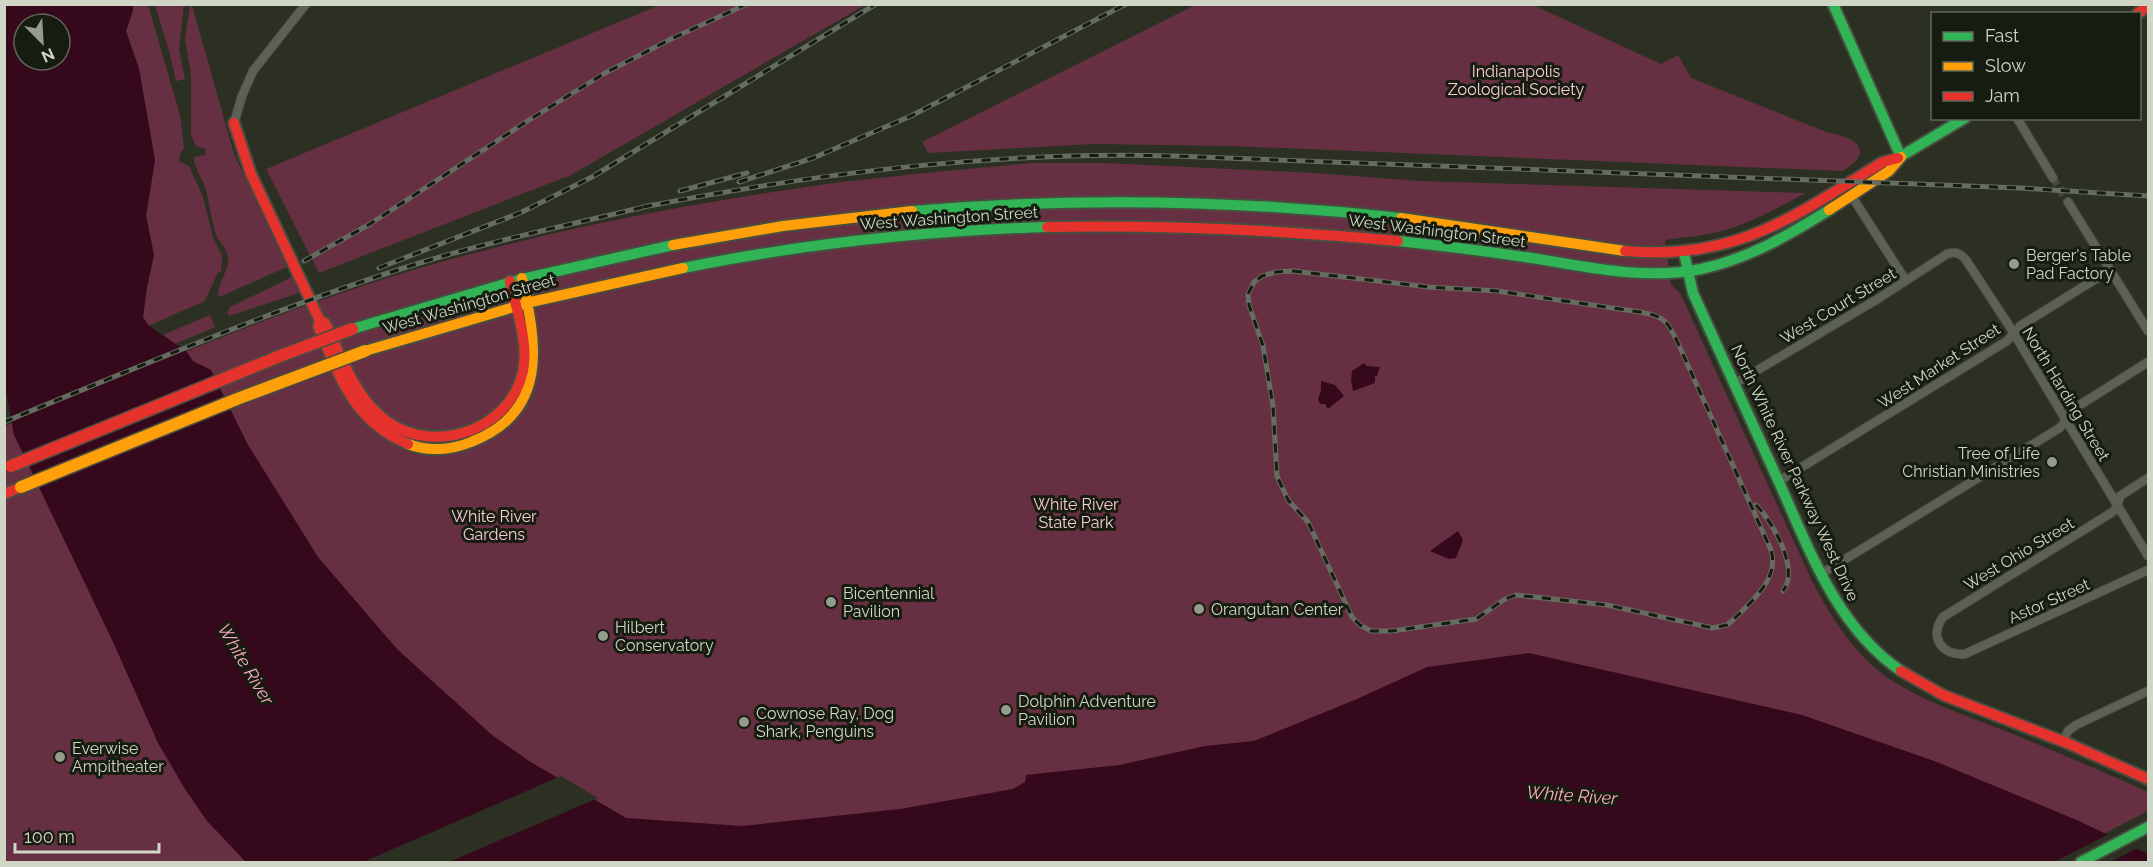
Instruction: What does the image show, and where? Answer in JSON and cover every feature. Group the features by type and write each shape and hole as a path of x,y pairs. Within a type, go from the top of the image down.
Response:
{"main road":[{"path":"1833,4 1902,157"},
{"name":"West Washington Street","path":"4,494 237,399 365,351 451,323 662,271 767,252 950,231 1127,226 1248,230 1445,246 1643,274 1688,272 1717,266 1754,252 1889,171 1902,157 1962,120"},
{"path":"234,123 256,184 320,321 325,323 360,388 379,415 394,427 411,434 431,438 453,437 476,430 496,416 516,389 522,373 524,353 521,304 516,280"},
{"name":"West Washington Street","path":"8,467 269,360 352,329 516,280 655,248 753,230 914,211 1044,203 1220,204 1315,210 1446,224 1634,253 1683,253 1723,245 1757,234 1791,217 1883,162 1902,157"},
{"name":"North White River Parkway West Drive","path":"1683,253 1693,293 1734,384 1821,574 1851,624 1876,651 1900,670 1933,690 2063,741 2148,779"},
{"path":"2081,862 2148,828"}],"street":[{"path":"234,123 253,71 306,4"},
{"path":"2018,120 2054,178"},
{"path":"1851,195 1906,281"},
{"path":"2068,202 2148,331"},
{"name":"West Court Street","path":"1734,384 1947,254 1956,252"},
{"name":"North Harding Street","path":"1956,252 1966,260 2013,334 2148,556"},
{"name":"West Market Street","path":"1779,481 2007,341 2020,326 2110,270"},
{"path":"1821,574 2058,429 2072,410 2148,362"},
{"name":"West Ohio Street","path":"1961,655 1948,652 1939,643 1937,630 1943,617 2111,513 2116,509 2122,494 2148,478"},
{"name":"Astor Street","path":"1961,655 2148,570"},
{"path":"2063,741 2076,725 2148,691"}],"green space":[{"path":"662,4 865,5 571,175 319,273 266,169"},
{"path":"133,5 148,5 180,115 184,148 179,161 189,166 203,197 213,237 222,256 221,272 218,272 205,301 148,326 143,317 154,255 146,216 155,160 139,69 126,31"},
{"path":"155,5 184,5 179,50 185,79 176,81"},
{"path":"190,5 192,5 234,154 287,267 219,297 219,286 228,265 228,259 217,237 205,187 194,161 194,157 205,155 206,149 196,146 191,135 191,75 185,39"},
{"name":"Indianapolis Zoological Society","path":"1195,5 1533,5 1661,64 1678,55 1691,78 1829,133 1848,138 1858,146 1860,152 1858,158 1843,171 1232,146 1093,144 928,153 922,142"},
{"name":"White River State Park","path":"1032,163 1105,163 1315,173 1419,181 1806,193 1735,227 1710,234 1665,240 1671,285 1680,293 1819,595 1854,646 1864,658 1888,678 1914,694 2148,792 2148,811 2049,862 5,862 5,426 307,305 410,271 508,244 661,211 813,186"},
{"path":"292,277 299,293 229,316 227,313 230,307"},
{"path":"210,315 215,327 175,344 163,335"}],"water":[{"name":"White River","path":"4,5 133,5 126,31 139,69 155,160 146,216 154,255 143,317 148,325 187,352 193,361 211,370 248,445 318,557 397,649 492,735 529,761 626,818 742,826 900,809 1013,789 1025,782 1026,775 1119,765 1205,746 1254,741 1357,699 1427,667 1529,653 1802,715 1937,762 2079,821 2148,854 2148,862 246,862 207,821 158,743 113,642 14,435 4,380"},
{"path":"1364,363 1367,366 1380,367 1375,376 1375,383 1353,391 1352,371"},
{"path":"1321,381 1335,385 1344,396 1328,409 1325,404 1320,404 1318,399"},
{"path":"1458,531 1463,540 1456,558 1449,559 1430,551"}],"pier":[{"path":"561,776 598,798 449,862 363,862"},
{"path":"2111,833 2140,847 2110,862 2054,862"}],"tunnel":[{"path":"2053,178 2068,202"}],"railway":[{"path":"304,261 370,224 605,73 747,4"},
{"path":"379,268 522,212 592,177 876,4"},
{"path":"739,182 813,158 911,116 1126,4"},
{"path":"643,207 775,184 907,167 973,161 1107,155 2020,188 2148,196"},
{"path":"680,191 747,173"},
{"path":"4,422 212,337 370,279 480,246 652,205"},
{"path":"1293,271 1429,287 1497,291 1640,312 1659,317 1670,328 1677,341 1771,550 1772,570 1763,588 1727,625 1713,628 1607,605 1516,595 1505,599 1476,619 1392,631 1371,631 1360,625 1352,617 1308,522 1288,500 1277,476 1273,406 1263,346 1249,305 1248,294 1254,282 1262,276 1293,271"},
{"path":"1756,505 1770,523 1782,546 1788,571 1783,591"}],"traffic: fast":[{"path":"1833,4 1901,157"},
{"path":"1898,158 1962,120"},
{"path":"912,211 1034,204 1157,202 1279,207 1401,218"},
{"path":"1398,241 1599,269 1640,273 1681,272 1718,265 1752,253 1829,210"},
{"path":"683,268 773,252 864,240 1047,227"},
{"path":"352,329 522,279 673,245"},
{"path":"1684,253 1693,293 1824,579 1839,606 1857,630 1877,652 1901,671"},
{"path":"2081,862 2148,827"}],"traffic: slow":[{"path":"1829,210 1889,171 1901,157"},
{"path":"673,245 783,226 912,211"},
{"path":"1401,218 1625,251"},
{"path":"365,351 531,302 683,268"},
{"path":"408,444 432,449 464,445 496,429 514,413 525,394 531,374 533,351 522,278"},
{"path":"21,487 237,399 365,351"}],"traffic: jam":[{"path":"2140,12 2148,6"},
{"path":"234,123 251,174 320,321 318,326 342,380 361,410 374,423 408,444"},
{"path":"1625,251 1664,252 1699,249 1732,242 1791,217 1883,162 1898,158"},
{"path":"1047,227 1222,229 1398,241"},
{"path":"320,321 325,323 354,383 378,414 397,427 418,435 440,437 462,433 483,424 501,411 515,393 523,371 523,337 510,281"},
{"path":"11,466 352,329"},
{"path":"4,494 21,487"},
{"path":"1901,671 1943,695 2067,743 2148,779"}],"place":[{"name":"Berger's Table Pad Factory","path":"2014,264"},
{"name":"Tree of Life Christian Ministries","path":"2052,462"},
{"name":"Bicentennial Pavilion","path":"831,602"},
{"name":"Orangutan Center","path":"1199,609"},
{"name":"Hilbert Conservatory","path":"603,636"},
{"name":"Dolphin Adventure Pavilion","path":"1006,710"},
{"name":"Cownose Ray, Dog Shark, Penguins","path":"744,722"},
{"name":"Everwise Ampitheater","path":"60,757"}],"park label":[{"name":"White River Gardens","path":"494,525"}]}
